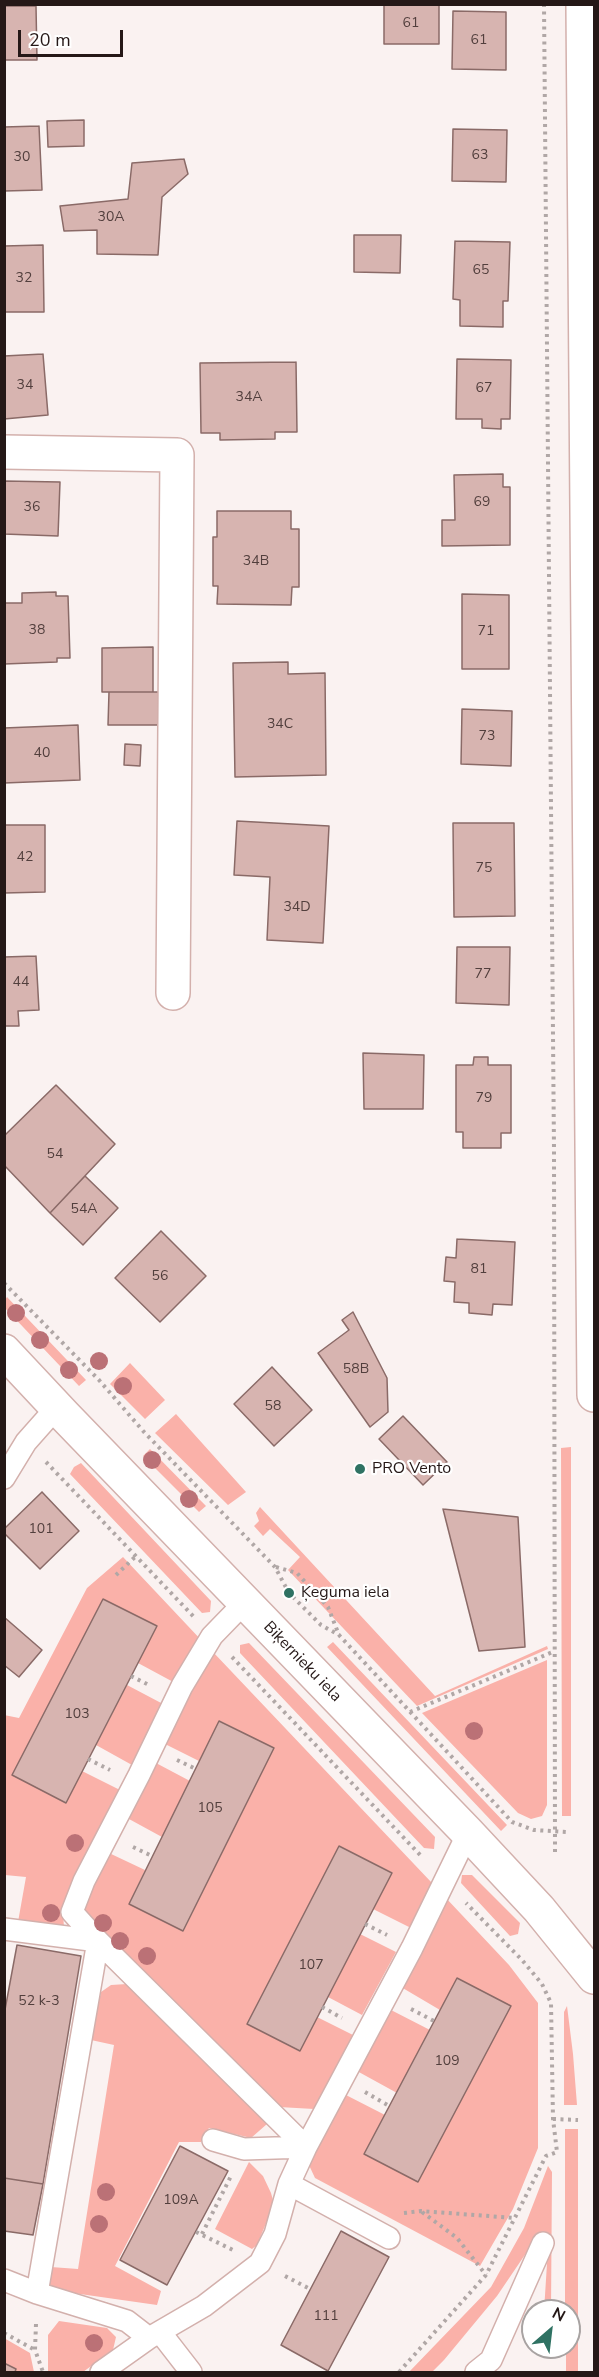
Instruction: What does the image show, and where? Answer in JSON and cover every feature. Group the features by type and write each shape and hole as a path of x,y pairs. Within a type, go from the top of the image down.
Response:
{"street":[{"path":"583,4 589,110 594,1395"},
{"path":"4,452 177,455 173,993"},
{"name":"Biķernieku iela","path":"4,1351 468,1833 539,1909 594,1977"}],"lane":[{"path":"4,1478 26,1442 57,1407"},
{"path":"245,1602 212,1636 182,1686 84,1881 72,1912 98,1941 306,2147"},
{"path":"100,2373 155,2335 204,2306 260,2263 275,2234 289,2184 306,2147 468,1833"},
{"path":"4,1929 98,1941"},
{"path":"37,2293 98,1941"},
{"path":"213,2140 244,2149 306,2147"},
{"path":"289,2184 389,2238"},
{"path":"476,2373 491,2360 543,2243"},
{"path":"4,2280 128,2322 155,2335 191,2373"}],"path":[{"path":"544,4 554,1137 553,1829 555,1852"},
{"path":"4,1283 275,1567 289,1593 321,1625 339,1635 512,1822 534,1830 553,1829 567,1832"},
{"path":"26,1442 522,1960 542,1984 551,2002 553,2119 557,2151 546,2156 486,2275 399,2373"},
{"path":"116,1575 136,1556"},
{"path":"275,1567 297,1574 321,1598 328,1607 339,1635"},
{"path":"410,1712 555,1651"},
{"path":"553,2119 578,2121"},
{"path":"202,2234 244,2149"},
{"path":"350,2218 421,2211 515,2218"},
{"path":"421,2211 457,2238 486,2275"},
{"path":"37,2293 35,2350 43,2373"},
{"path":"4,2333 35,2350"}],"shaded area":[{"path":"7,1297 86,1380 79,1386 5,1308"},
{"path":"130,1363 165,1400 145,1419 110,1384"},
{"path":"176,1414 246,1492 228,1505 155,1433"},
{"path":"571,1447 571,1816 562,1816 561,1448"},
{"path":"150,1449 206,1506 199,1512 143,1456"},
{"path":"81,1463 211,1601 210,1612 202,1613 70,1474 74,1467"},
{"path":"260,1507 435,1696 547,1646 548,1649 417,1706 288,1570 300,1557 270,1529 263,1536 254,1526 259,1521 256,1513"},
{"path":"123,1557 203,1642 177,1684 138,1663 157,1626 103,1599 12,1775 66,1803 82,1771 120,1790 63,1912 64,1928 18,1922 26,1877 5,1875 4,1715 19,1718 87,1588"},
{"path":"333,1642 507,1825 501,1831 327,1647"},
{"path":"249,1643 435,1837 434,1849 424,1848 240,1653 240,1645"},
{"path":"213,1652 432,1883 411,1928 373,1909 391,1872 339,1846 247,2024 299,2051 317,2017 353,2035 314,2109 279,2107 82,1911 109,1853 145,1870 129,1904 184,1930 273,1748 220,1721 199,1761 163,1743 189,1690"},
{"path":"547,1660 547,1805 542,1816 531,1819 518,1813 422,1713"},
{"path":"127,1685 163,1704 132,1765 96,1745"},
{"path":"156,1763 190,1781 162,1837 129,1819"},
{"path":"462,1875 472,1875 520,1923 518,1934 510,1936 461,1883"},
{"path":"445,1897 509,1965 538,2003 538,2148 513,2209 480,2266 315,2178 308,2163 344,2094 385,2115 365,2154 418,2182 510,2007 458,1978 440,2010 401,1987"},
{"path":"360,1934 396,1952 362,2015 328,1997"},
{"path":"127,1984 267,2124 251,2138 209,2128 201,2142 179,2142 115,2266 161,2291 157,2305 52,2290 48,2283 51,2267 78,2269 114,2045 91,2040 101,1992 111,1985"},
{"path":"567,2006 577,2105 564,2105 564,2012"},
{"path":"391,2010 430,2030 397,2093 357,2071"},
{"path":"565,2129 578,2129 578,2299 565,2299"},
{"path":"249,2162 263,2176 274,2204 257,2245 252,2249 215,2229"},
{"path":"548,2166 552,2172 551,2299 545,2299 548,2248 537,2237 497,2296 444,2360 432,2372 409,2372 491,2287 524,2228"},
{"path":"59,2321 107,2328 116,2337 113,2350 83,2372 48,2372 48,2335"},
{"path":"4,2338 30,2353 34,2372 15,2372 16,2369 5,2363"},
{"path":"566,2359 578,2359 578,2372 566,2372"}],"building":[{"path":"384,4 439,4 439,44 384,44"},
{"path":"4,6 36,6 37,60 4,60"},
{"path":"453,11 506,12 506,70 452,69"},
{"path":"84,120 84,146 48,147 47,121"},
{"path":"39,126 42,190 4,191 4,127"},
{"path":"453,129 507,130 506,182 452,181"},
{"path":"184,159 188,174 162,197 158,255 97,254 97,230 64,231 60,206 128,199 132,163"},
{"path":"354,235 401,235 400,273 354,272"},
{"path":"455,241 510,242 508,301 503,301 503,327 460,326 460,300 453,299"},
{"path":"43,245 44,312 4,312 4,246"},
{"path":"43,354 48,415 4,419 4,356"},
{"path":"457,359 511,360 510,419 501,419 501,429 482,428 482,419 456,419"},
{"path":"296,362 297,432 275,432 275,439 220,440 220,433 201,433 200,363"},
{"path":"503,474 503,487 510,487 510,545 442,546 442,520 455,520 454,475"},
{"path":"4,481 60,482 58,536 4,534"},
{"path":"217,511 291,511 291,529 299,529 299,587 292,587 291,605 217,604 218,586 213,586 213,537 217,537"},
{"path":"56,592 56,596 68,596 70,658 57,658 57,662 4,664 4,603 22,603 22,593"},
{"path":"462,594 509,595 509,669 462,669"},
{"path":"153,647 153,692 102,692 102,648"},
{"path":"288,662 288,674 325,673 326,775 235,777 233,663"},
{"path":"109,692 161,692 161,725 108,725"},
{"path":"462,709 512,711 511,766 461,764"},
{"path":"78,725 80,780 4,783 4,728"},
{"path":"125,744 141,745 140,766 124,765"},
{"path":"237,821 329,826 323,943 267,940 270,877 234,875"},
{"path":"453,823 514,823 515,916 454,917"},
{"path":"4,825 45,825 45,892 4,893"},
{"path":"457,947 510,947 509,1005 456,1003"},
{"path":"36,956 39,1010 18,1011 19,1026 4,1026 4,957"},
{"path":"363,1053 424,1055 423,1109 364,1109"},
{"path":"474,1057 488,1057 488,1065 511,1065 511,1133 501,1133 501,1148 463,1148 463,1132 456,1132 456,1065 473,1065"},
{"path":"56,1085 115,1144 50,1213 4,1165 4,1136"},
{"path":"85,1176 118,1208 83,1245 50,1213"},
{"path":"161,1231 206,1276 160,1322 115,1278"},
{"path":"457,1239 515,1242 512,1305 493,1304 492,1315 469,1313 469,1303 454,1302 455,1282 444,1281 446,1257 456,1258"},
{"path":"353,1312 387,1378 388,1412 370,1427 318,1353 349,1330 342,1320"},
{"path":"272,1367 312,1410 274,1446 234,1404"},
{"path":"403,1416 447,1462 423,1485 379,1439"},
{"path":"42,1492 79,1531 40,1569 4,1533 4,1529"},
{"path":"443,1509 518,1517 525,1647 479,1651"},
{"path":"103,1599 157,1626 66,1803 12,1775"},
{"path":"4,1617 42,1650 19,1677 4,1665"},
{"path":"219,1721 274,1748 183,1931 129,1904"},
{"path":"339,1846 392,1873 300,2051 247,2024"},
{"path":"17,1945 81,1956 43,2184 4,2178 4,2015"},
{"path":"457,1978 511,2006 418,2182 364,2154"},
{"path":"180,2146 228,2171 167,2285 120,2260"},
{"path":"4,2178 43,2184 33,2235 4,2231"},
{"path":"341,2231 389,2257 328,2371 281,2345"},
{"path":"4,2363 16,2369 15,2372 4,2372"}],"place":[{"name":"PRO Vento","path":"360,1469"},
{"name":"Ķeguma iela","path":"289,1593"}]}
